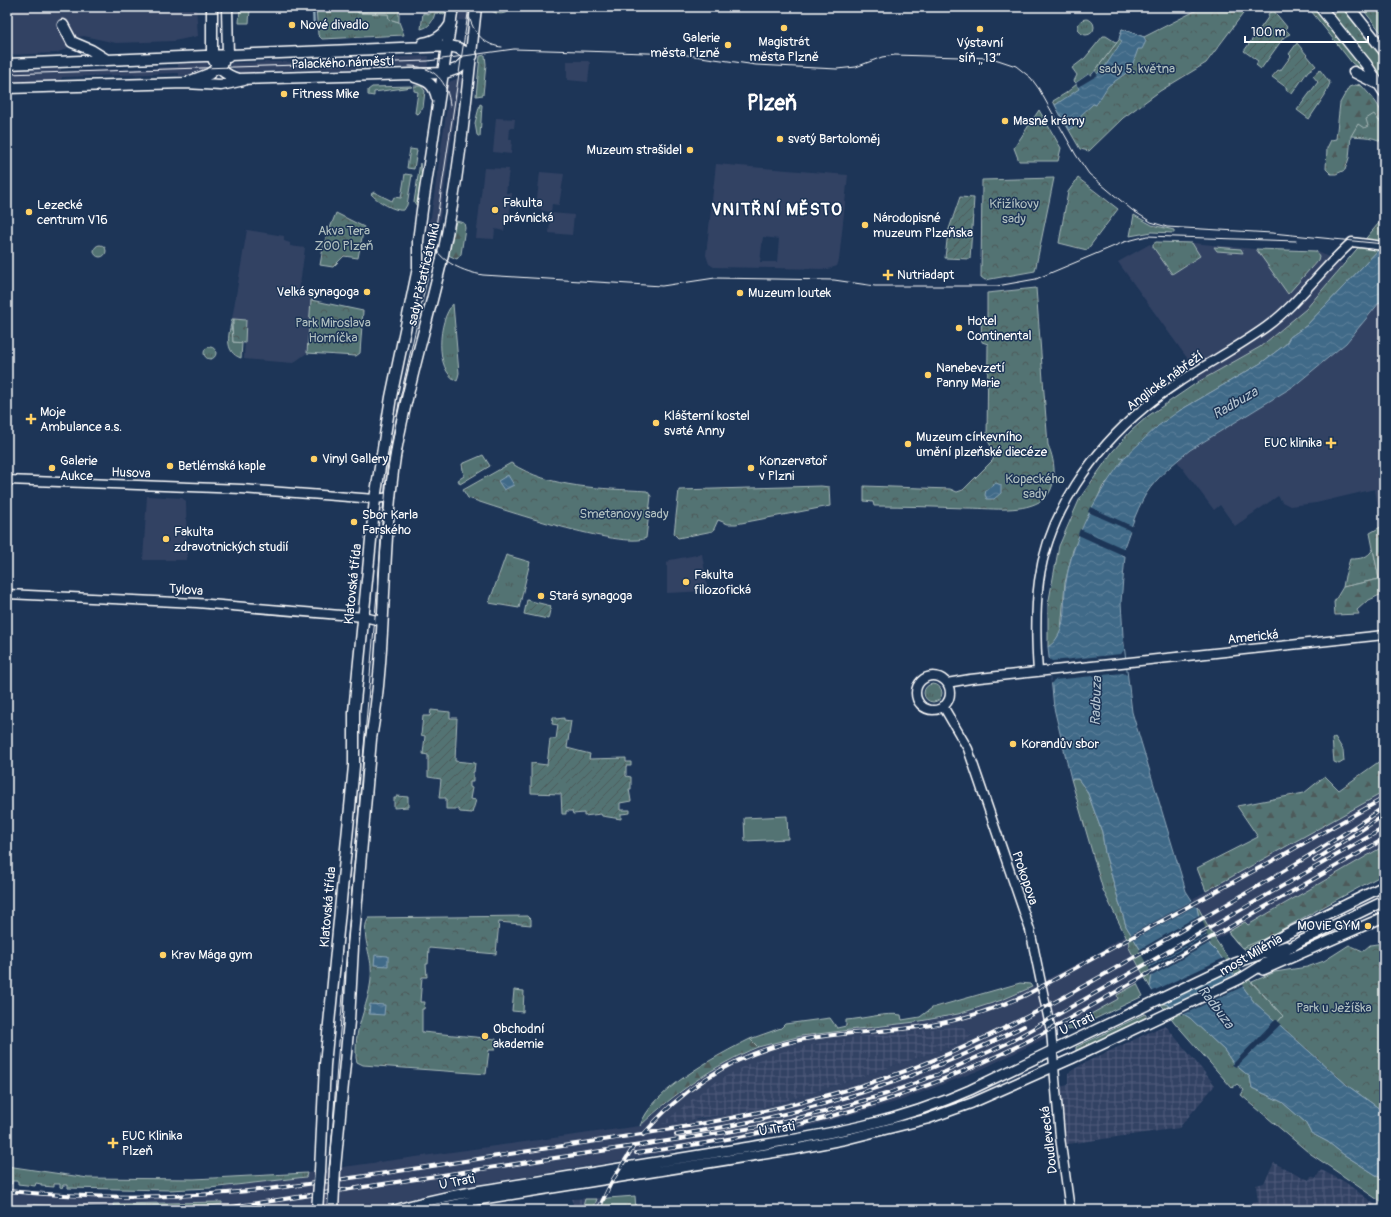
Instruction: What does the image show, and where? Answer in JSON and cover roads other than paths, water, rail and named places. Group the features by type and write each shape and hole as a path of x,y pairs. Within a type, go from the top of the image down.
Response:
{"main road":[{"path":"212,7 212,56"},
{"path":"185,83 202,78 218,67 228,56 227,7"},
{"name":"sady Pětatřicátníků","path":"375,499 391,397 418,268 418,236 438,102 449,46 453,7"},
{"name":"sady Pětatřicátníků","path":"391,497 402,422 437,280 450,215 472,56 476,7"},
{"path":"1320,7 1382,88"},
{"path":"1349,7 1384,51"},
{"name":"Palackého náměstí","path":"384,49 434,40 444,33 451,22"},
{"path":"63,25 72,42 91,50 107,60"},
{"path":"443,74 459,68 472,56 460,49 449,46"},
{"name":"Palackého náměstí","path":"7,64 449,46"},
{"name":"Palackého náměstí","path":"212,56 218,67 232,77 244,80"},
{"path":"1354,72 1382,88"},
{"path":"397,74 413,76 430,82 436,90 438,102"},
{"name":"Palackého náměstí","path":"7,88 185,83 221,85 244,80 397,74 443,74"},
{"path":"333,1210 366,793 380,658 381,621 391,497"},
{"name":"Klatovská třída","path":"317,1210 325,1065 348,819 351,806 354,766 354,716 375,499"},
{"path":"1235,963 1272,941 1384,886"},
{"name":"most Milénia","path":"1149,1022 1240,979 1301,941 1384,901"},
{"path":"1240,979 1384,917"},
{"name":"most Milénia","path":"1143,1008 1235,963 1301,941"},
{"name":"U Trati","path":"395,1210 475,1191 864,1127 913,1113 948,1100 1143,1008"},
{"name":"U Trati","path":"431,1210 477,1200 848,1139 915,1123 952,1111 1149,1022"}],"street":[{"name":"Anglické nábřeží","path":"1038,672 1037,599 1045,551 1055,523 1086,471 1120,431 1145,407 1267,326 1292,305 1334,258 1352,242 1384,246"},
{"name":"Husova","path":"7,480 242,489 375,499"},
{"path":"375,499 391,497"},
{"name":"Tylova","path":"7,594 197,603 364,617"},
{"path":"364,617 381,621"},
{"name":"Americká","path":"1038,672 1384,635"},
{"path":"947,683 970,679 1038,672"},
{"path":"929,676 939,677 947,683 950,696 943,706 934,710 924,707 918,700 916,690 921,681 929,676"},
{"name":"Prokopova","path":"943,706 968,748 1030,930 1045,998 1054,1066"},
{"name":"Doudlevecká","path":"1054,1066 1060,1137 1070,1210"}],"water":[{"path":"1122,29 1144,37 1146,41 1142,49 1138,49 1132,66 1125,74 1108,86 1096,105 1093,104 1080,116 1082,119 1070,130 1065,123 1067,119 1062,118 1055,105 1079,89 1076,83 1089,74 1091,76 1095,71 1097,74 1103,67 1104,68 1122,41 1119,39"},
{"name":"Radbuza","path":"1384,244 1384,297 1346,343 1294,386 1190,450 1166,470 1150,488 1132,524 1121,555 1125,556 1121,602 1123,636 1132,712 1186,891 1197,908 1200,923 1210,945 1218,953 1254,1002 1348,1086 1384,1112 1384,1180 1343,1154 1328,1142 1311,1133 1305,1122 1282,1102 1252,1088 1250,1077 1233,1063 1224,1050 1190,1018 1169,1005 1160,1003 1150,987 1152,975 1150,965 1126,926 1105,853 1102,832 1087,791 1078,779 1071,779 1054,708 1048,647 1055,641 1062,626 1069,565 1080,533 1095,502 1124,459 1120,458 1125,457 1158,426 1179,411 1261,363 1286,344 1290,337 1306,326"},
{"path":"508,475 514,485 504,490 498,481"},
{"path":"996,483 1001,485 1001,493 994,499 987,499 985,495 986,490"},
{"path":"375,955 388,956 388,966 374,965"},
{"path":"370,1004 385,1005 384,1015 369,1014"}],"waterway":[{"path":"313,7 314,28"}],"tram line":[{"path":"327,1210 337,1066 387,475 399,403 430,266 469,7"},
{"path":"469,15 473,27 480,37 490,44 502,47"},
{"path":"7,74 428,61 514,49 680,54 756,65 837,69 856,67 882,57 895,55 992,58 1016,66 1031,78 1039,89 1076,155 1089,174 1132,210 1151,222 1167,227 1272,233 1384,244"},
{"path":"409,66 426,69 438,77 443,82 446,89 450,106"},
{"path":"433,244 436,250 447,261 461,269 483,275 662,286 715,278 834,280 875,286 997,286 1036,279 1124,242 1147,236 1296,241"}],"railway":[{"path":"643,1135 672,1104 689,1091 724,1068 763,1050 817,1037 902,1029 946,1022 985,1011 1024,996 1283,855 1384,798"},
{"path":"7,1191 105,1197 138,1197 203,1195 268,1189 631,1136 720,1120 808,1101 894,1075 930,1061 966,1046 1034,1013 1278,875 1384,807"},
{"path":"1314,861 1384,815"},
{"path":"212,1210 753,1128 824,1112 886,1094 947,1071 1008,1043 1384,828"},
{"path":"636,1153 745,1136 798,1125 900,1095 950,1076 1000,1055 1051,1029 1384,839"},
{"path":"676,1135 766,1118 854,1095 941,1064 1024,1026"},
{"path":"598,1210 612,1181 634,1146"}],"place":[{"name":"Nové divadlo","path":"292,25"},
{"name":"Magistrát města Plzně","path":"784,28"},
{"name":"Výstavní síň „13“","path":"980,29"},
{"name":"Galerie města Plzně","path":"728,45"},
{"name":"Fitness Mike","path":"284,94"},
{"name":"Masné krámy","path":"1005,121"},
{"name":"svatý Bartoloměj","path":"780,139"},
{"name":"Muzeum strašidel","path":"690,150"},
{"name":"Fakulta právnická","path":"495,210"},
{"name":"Lezecké centrum V16","path":"29,212"},
{"name":"Národopisné muzeum Plzeňska","path":"865,225"},
{"name":"Nutriadapt","path":"888,275"},
{"name":"Velká synagoga","path":"367,292"},
{"name":"Muzeum loutek","path":"740,293"},
{"name":"Hotel Continental","path":"959,328"},
{"name":"Nanebevzetí Panny Marie","path":"928,375"},
{"name":"Moje Ambulance a.s.","path":"31,419"},
{"name":"Klášterní kostel svaté Anny","path":"656,423"},
{"name":"EUC klinika","path":"1331,443"},
{"name":"Muzeum církevního umění plzeňské diecéze","path":"908,444"},
{"name":"Vinyl Gallery","path":"314,459"},
{"name":"Betlémská kaple","path":"170,466"},
{"name":"Galerie Aukce","path":"52,468"},
{"name":"Konzervatoř v Plzni","path":"751,468"},
{"name":"Sbor Karla Farského","path":"354,522"},
{"name":"Fakulta zdravotnických studií","path":"166,539"},
{"name":"Fakulta filozofická","path":"686,582"},
{"name":"Stará synagoga","path":"541,596"},
{"name":"Korandův sbor","path":"1013,744"},
{"name":"MOViE GYM","path":"1368,926"},
{"name":"Krav Mága gym","path":"163,955"},
{"name":"Obchodní akademie","path":"485,1036"},
{"name":"EUC Klinika Plzeň","path":"113,1143"}],"district":[{"name":"Plzeň","path":"772,103"},
{"name":"VNITŘNÍ MĚSTO","path":"777,209"}],"park label":[{"name":"sady 5. května","path":"1137,69"},
{"name":"Křižíkovy sady","path":"1014,212"},
{"name":"Akva Tera ZOO Plzeň","path":"344,238"},
{"name":"Park Miroslava Horníčka","path":"333,330"},
{"name":"Kopeckého sady","path":"1035,486"},
{"name":"Smetanovy sady","path":"624,514"},
{"name":"Park u Ježíška","path":"1334,1008"}]}
